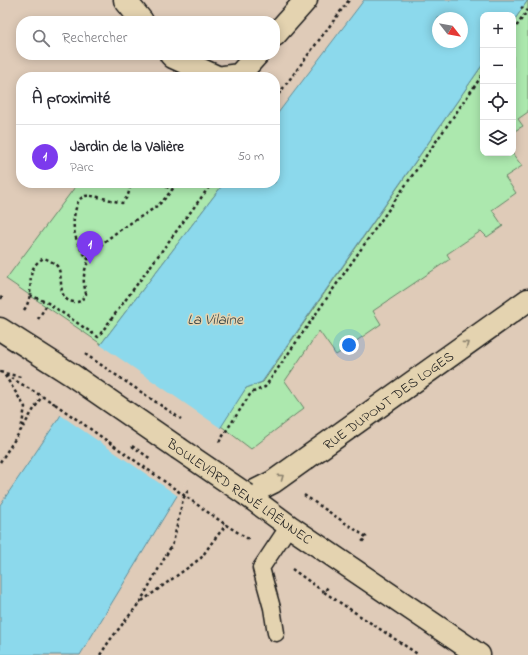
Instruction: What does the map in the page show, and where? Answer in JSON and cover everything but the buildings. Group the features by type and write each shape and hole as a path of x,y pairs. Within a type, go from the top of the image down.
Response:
{"main road":[{"path":"125,0 138,16"},
{"path":"280,29 306,0"},
{"path":"180,60 206,72"},
{"path":"242,72 252,60"},
{"name":"RUE DUPONT DES LOGES","path":"247,495 273,482 528,300"},
{"name":"BOULEVARD RENÉ LAËNNEC","path":"0,329 72,375 247,495 289,526 479,655"}],"lane":[{"path":"276,633 272,608 261,568 289,526"}],"path":[{"path":"280,92 350,0"},
{"path":"516,27 528,10 521,6"},
{"path":"227,430 251,393 265,387 480,78"},
{"path":"89,260 76,241 73,224 77,203 82,197 88,195 122,203 128,197 130,188"},
{"path":"29,304 33,266 37,261 44,258 52,262 57,267 60,276 61,290 65,298 77,303 83,299 86,294 84,274 89,260 103,244 126,226 159,205 172,190 169,188"},
{"path":"30,295 48,303 98,337 208,188"},
{"name":"BOULEVARD RENÉ LAËNNEC","path":"86,354 183,420"},
{"path":"0,372 55,404 226,525 201,558 140,602"},
{"path":"3,374 25,407 21,430"},
{"path":"0,462 42,396"},
{"name":"BOULEVARD RENÉ LAËNNEC","path":"215,442 222,447"},
{"path":"100,655 140,602 173,543 183,499"},
{"path":"324,592 419,655"}],"green space":[{"path":"528,0 528,112 518,119 523,126 516,130 516,48 516,18"},
{"path":"480,68 480,156 514,156 522,166 505,177 516,193 492,210 503,226 487,237 481,231 447,254 450,259 373,311 381,324 336,355 319,331 285,381 304,408 251,449 221,426 246,388 263,382"},
{"path":"74,188 220,188 101,344 6,279"}],"water":[{"name":"La Vilaine","path":"364,0 528,0 516,18 516,12 480,12 480,68 262,382 246,388 175,499 80,655 0,655 0,505 59,418 101,344 220,188 280,188 280,110"}],"pier":[{"path":"99,344 222,429 178,496 59,414"}],"place":[{"name":"Jardin de la Valière","path":"90,264"}]}
